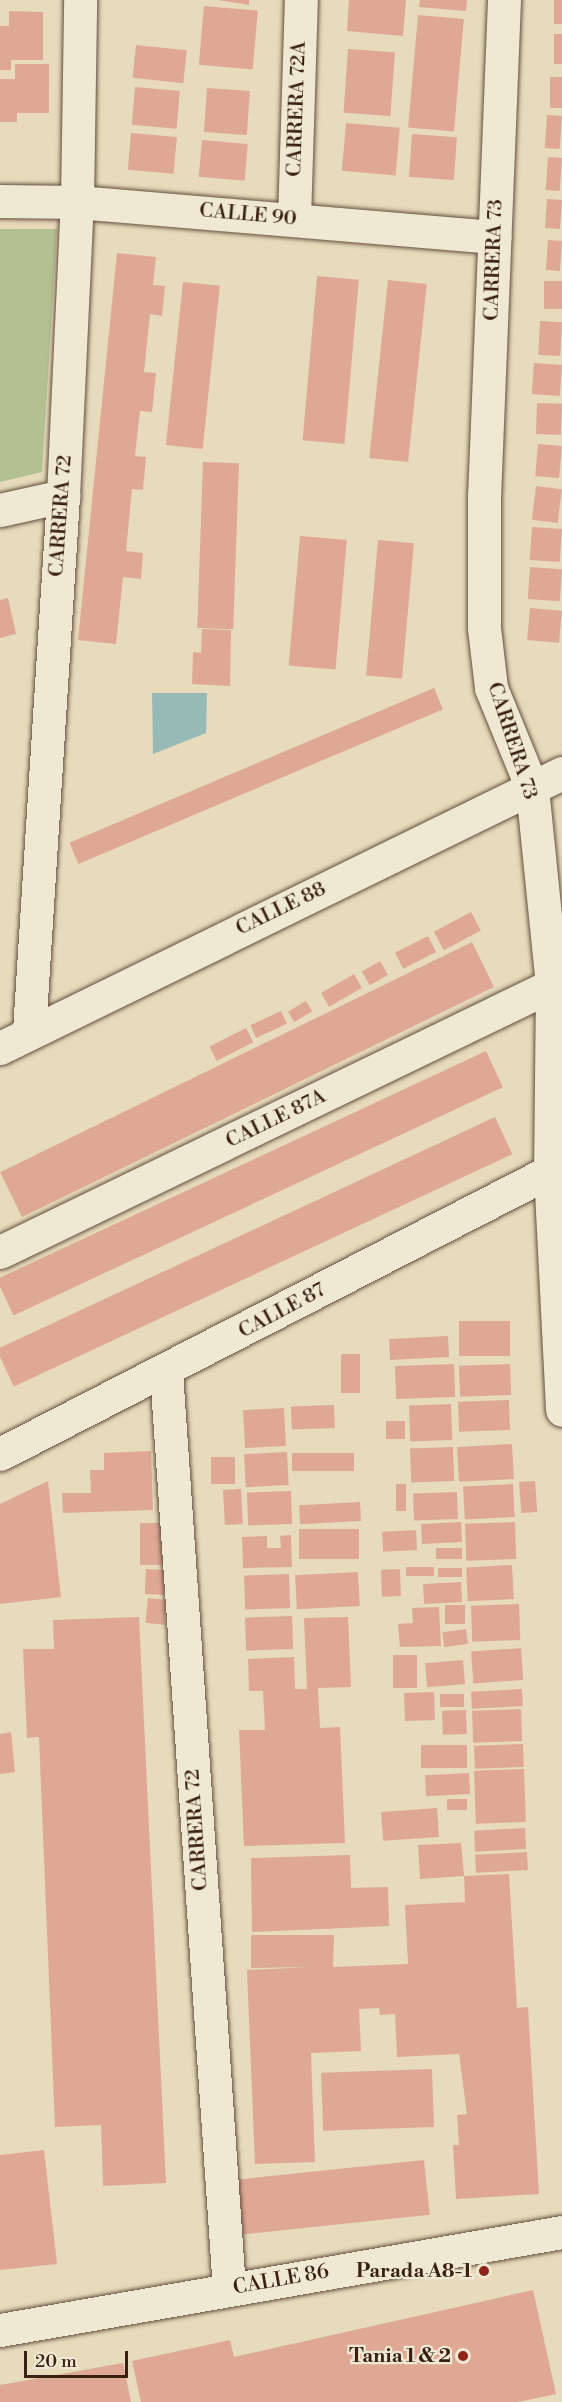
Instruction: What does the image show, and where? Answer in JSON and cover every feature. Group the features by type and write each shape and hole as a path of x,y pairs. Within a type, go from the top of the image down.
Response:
{"street":[{"name":"CARRERA 72","path":"29,1031 63,496 77,202 80,0"},
{"name":"CARRERA 72A","path":"294,219 301,0"},
{"name":"CARRERA 73","path":"504,0 484,495 484,628 491,688 532,788 552,985 562,1410"},
{"name":"CALLE 90","path":"0,201 77,202 495,237"},
{"path":"0,510 63,496"},
{"name":"CALLE 88","path":"0,1048 29,1031 562,773"},
{"name":"CALLE 87A","path":"0,1252 552,985"},
{"name":"CALLE 87","path":"0,1454 166,1372 556,1168"},
{"name":"CARRERA 72","path":"166,1372 229,2288"},
{"name":"CALLE 86","path":"0,2330 229,2288 562,2232"}],"green space":[{"path":"0,229 57,229 42,472 0,482"}],"water":[{"path":"152,693 207,693 206,733 153,754"}],"building":[{"path":"218,0 249,0 249,5"},
{"path":"349,0 406,0 403,36 347,31"},
{"path":"420,0 467,0 466,11 419,7"},
{"path":"554,0 562,0 562,24 554,24"},
{"path":"204,6 258,11 253,69 199,65"},
{"path":"9,11 43,12 43,60 11,60 11,70 0,70 0,26 9,26"},
{"path":"418,15 464,19 454,132 408,128"},
{"path":"554,34 562,34 562,64 554,64"},
{"path":"136,45 187,50 183,83 133,78"},
{"path":"348,49 395,52 390,116 344,113"},
{"path":"15,64 49,64 49,113 17,113 17,122 0,122 0,79 15,79"},
{"path":"550,77 562,77 562,108 550,108"},
{"path":"135,87 180,91 177,129 132,125"},
{"path":"207,88 250,91 247,135 204,132"},
{"path":"547,115 562,116 560,149 545,148"},
{"path":"346,123 400,128 396,176 342,171"},
{"path":"131,133 177,137 174,174 128,170"},
{"path":"412,134 457,137 454,180 409,177"},
{"path":"202,140 248,144 245,181 199,177"},
{"path":"548,157 562,158 560,191 546,190"},
{"path":"547,199 562,200 560,229 545,228"},
{"path":"548,240 562,241 560,271 546,270"},
{"path":"117,253 156,257 153,285 165,286 162,316 150,314 144,372 156,373 152,412 140,411 135,456 146,457 143,490 132,489 126,551 143,553 141,579 123,577 116,644 78,640"},
{"path":"317,276 359,280 344,444 303,440"},
{"path":"388,280 427,284 408,462 369,458"},
{"path":"544,281 562,281 562,309 544,309"},
{"path":"183,282 220,286 203,449 166,445"},
{"path":"540,321 562,322 560,356 538,355"},
{"path":"534,363 562,365 560,396 532,394"},
{"path":"537,403 562,404 561,435 536,434"},
{"path":"538,444 562,446 559,478 535,476"},
{"path":"203,462 239,463 233,629 197,628"},
{"path":"536,486 562,489 558,523 532,520"},
{"path":"532,527 562,529 560,562 530,560"},
{"path":"300,536 347,540 335,670 289,666"},
{"path":"378,540 414,543 402,679 366,675"},
{"path":"530,567 562,569 560,601 528,599"},
{"path":"8,598 16,634 0,638 0,600"},
{"path":"530,608 562,611 559,643 527,640"},
{"path":"202,629 231,630 230,686 192,684 193,652 201,653"},
{"path":"434,688 443,709 78,864 69,843"},
{"path":"471,912 481,931 444,950 434,932"},
{"path":"428,936 436,952 403,969 395,953"},
{"path":"472,942 494,987 22,1217 0,1172"},
{"path":"380,961 388,975 370,985 362,972"},
{"path":"354,974 362,988 329,1007 321,993"},
{"path":"306,1001 312,1011 294,1022 288,1012"},
{"path":"281,1011 287,1024 256,1038 250,1025"},
{"path":"246,1028 253,1042 217,1061 209,1047"},
{"path":"486,1051 503,1087 13,1315 0,1287 0,1278"},
{"path":"495,1117 512,1154 14,1387 0,1357 0,1348"},
{"path":"459,1321 510,1321 510,1356 459,1356"},
{"path":"448,1336 449,1357 390,1360 389,1339"},
{"path":"341,1354 360,1354 360,1393 341,1393"},
{"path":"454,1364 455,1397 396,1399 395,1366"},
{"path":"510,1364 511,1395 460,1397 459,1366"},
{"path":"509,1400 510,1430 459,1432 458,1402"},
{"path":"451,1404 452,1440 410,1441 409,1405"},
{"path":"334,1405 335,1428 292,1429 291,1407"},
{"path":"284,1408 286,1446 245,1448 243,1410"},
{"path":"386,1421 405,1421 405,1439 386,1439"},
{"path":"512,1444 514,1479 459,1482 457,1447"},
{"path":"453,1447 454,1481 411,1482 410,1449"},
{"path":"151,1451 153,1510 63,1513 62,1493 91,1493 90,1470 104,1470 104,1453"},
{"path":"287,1452 289,1485 246,1487 244,1454"},
{"path":"292,1453 354,1453 354,1471 292,1471"},
{"path":"211,1457 235,1457 235,1484 211,1484"},
{"path":"48,1481 61,1597 0,1604 0,1504"},
{"path":"535,1481 537,1512 521,1513 519,1482"},
{"path":"396,1484 406,1484 406,1511 396,1511"},
{"path":"513,1484 515,1517 465,1520 463,1487"},
{"path":"241,1489 243,1524 225,1525 223,1490"},
{"path":"291,1491 292,1524 248,1526 247,1493"},
{"path":"457,1492 458,1519 414,1521 413,1494"},
{"path":"360,1502 361,1521 300,1524 299,1505"},
{"path":"461,1522 462,1542 422,1544 421,1524"},
{"path":"515,1522 516,1559 466,1561 465,1524"},
{"path":"140,1523 166,1523 166,1565 140,1565"},
{"path":"299,1529 359,1529 359,1559 299,1559"},
{"path":"416,1530 417,1550 383,1552 382,1532"},
{"path":"291,1535 292,1567 243,1568 242,1537 267,1536 267,1548 281,1548 280,1536"},
{"path":"436,1548 462,1548 462,1559 436,1559"},
{"path":"512,1565 514,1599 468,1601 466,1567"},
{"path":"406,1567 434,1567 434,1576 406,1576"},
{"path":"438,1568 462,1568 462,1577 438,1577"},
{"path":"146,1569 165,1570 164,1595 145,1594"},
{"path":"400,1569 401,1596 382,1597 381,1570"},
{"path":"358,1572 360,1606 297,1609 295,1575"},
{"path":"289,1574 290,1608 245,1610 244,1576"},
{"path":"461,1582 462,1602 424,1604 423,1584"},
{"path":"148,1598 167,1600 164,1625 145,1623"},
{"path":"519,1604 520,1640 472,1642 471,1606"},
{"path":"445,1605 465,1605 465,1624 445,1624"},
{"path":"439,1607 441,1646 400,1647 398,1624 413,1623 412,1608"},
{"path":"292,1616 293,1649 246,1651 245,1618"},
{"path":"139,1617 166,2183 103,2186 101,2125 55,2127 39,1737 27,1738 23,1649 54,1649 53,1620"},
{"path":"348,1617 351,1687 318,1688 320,1728 340,1727 345,1843 244,1846 239,1730 265,1730 263,1691 249,1691 248,1659 294,1657 295,1689 307,1689 304,1618"},
{"path":"466,1629 468,1644 444,1647 442,1632"},
{"path":"521,1648 523,1680 473,1683 471,1651"},
{"path":"393,1655 417,1655 417,1688 393,1688"},
{"path":"463,1660 465,1684 427,1687 425,1663"},
{"path":"522,1689 523,1706 472,1709 471,1692"},
{"path":"434,1692 435,1720 405,1721 404,1693"},
{"path":"440,1694 464,1694 464,1707 440,1707"},
{"path":"521,1709 522,1741 473,1743 472,1711"},
{"path":"466,1710 467,1734 443,1735 442,1711"},
{"path":"11,1732 15,1772 0,1774 0,1734"},
{"path":"523,1744 524,1767 475,1769 474,1746"},
{"path":"421,1745 467,1745 467,1768 421,1768"},
{"path":"524,1769 526,1822 476,1824 474,1771"},
{"path":"469,1773 470,1794 426,1796 425,1775"},
{"path":"447,1799 467,1799 467,1810 447,1810"},
{"path":"437,1808 439,1837 383,1841 381,1812"},
{"path":"525,1828 526,1849 475,1852 474,1831"},
{"path":"461,1843 464,1876 420,1879 418,1845"},
{"path":"527,1852 528,1870 476,1873 475,1855"},
{"path":"350,1855 351,1888 388,1887 389,1926 252,1932 251,1858"},
{"path":"509,1874 517,2008 528,2007 539,2194 456,2199 453,2145 459,2145 457,2115 467,2114 459,2054 397,2057 395,2014 380,2015 379,2008 359,2009 361,2051 311,2053 315,2162 255,2164 247,1970 311,1967 251,1968 251,1935 334,1935 333,1967 408,1964 405,1905 465,1902 464,1876"},
{"path":"432,2069 434,2127 323,2131 321,2073"},
{"path":"44,2150 57,2264 0,2270 0,2155"},
{"path":"424,2160 430,2215 240,2235 234,2180"},
{"path":"533,2290 556,2394 518,2402 141,2402 132,2361 230,2340 234,2357"},
{"path":"123,2363 131,2402 0,2402 0,2385"}],"place":[{"name":"Parada A8-1","path":"484,2271"},
{"name":"Tania 1 & 2","path":"463,2356"}]}
